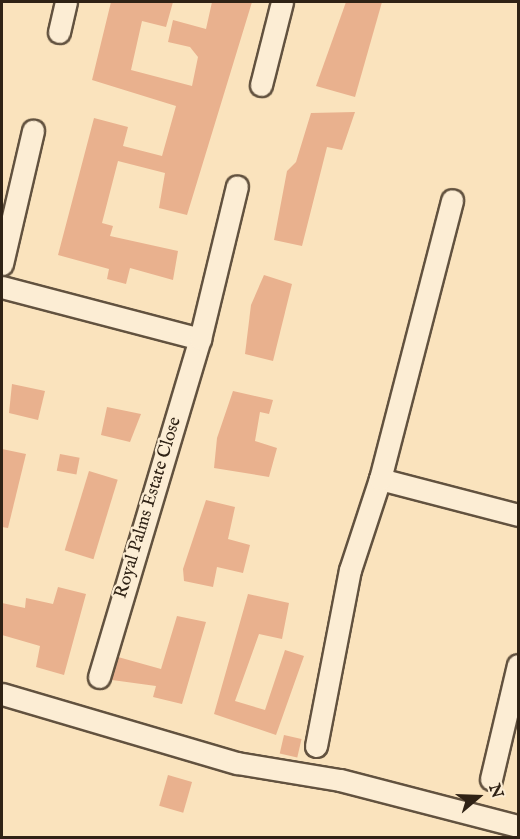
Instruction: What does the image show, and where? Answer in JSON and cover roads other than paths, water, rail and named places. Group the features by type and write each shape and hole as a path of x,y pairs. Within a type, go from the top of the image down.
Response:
{"street":[{"path":"59,32 66,2"},
{"path":"261,85 282,2"},
{"path":"2,264 33,131"},
{"name":"Royal Palms Estate Close","path":"99,677 200,339 237,186"},
{"path":"316,746 350,570 380,479 452,200"},
{"path":"2,287 200,339"},
{"path":"380,479 519,515"},
{"path":"491,779 519,666"},
{"path":"2,694 237,763 340,780 519,826"}]}
